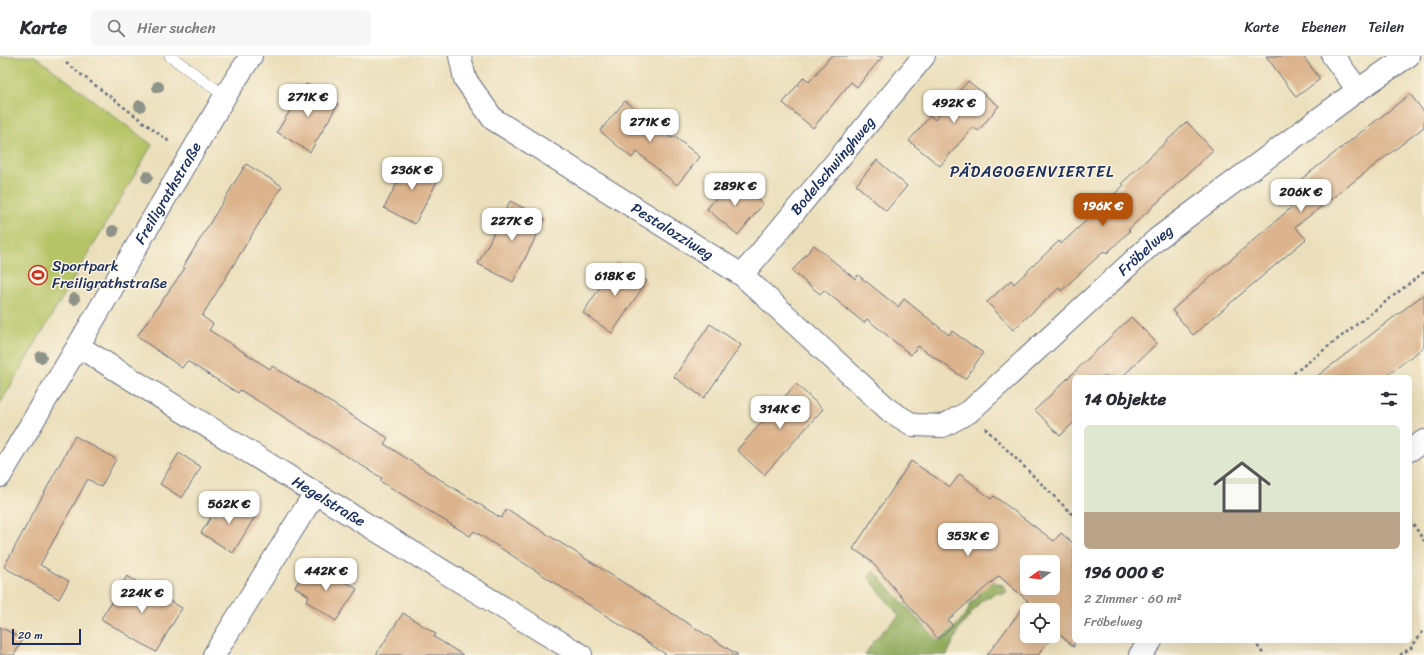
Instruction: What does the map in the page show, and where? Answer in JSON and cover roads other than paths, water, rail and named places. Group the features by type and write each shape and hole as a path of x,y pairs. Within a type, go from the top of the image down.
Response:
{"street":[{"name":"Freiligrathstraße","path":"0,476 225,96 251,56"},
{"name":"Pestalozziweg","path":"460,56 465,79 493,119 742,275 890,411"},
{"name":"Bodelschwinghweg","path":"742,275 924,56"},
{"path":"1332,56 1358,90"},
{"name":"Fröbelweg","path":"890,411 913,425 943,426 969,412 1157,239 1358,90 1408,56"},
{"name":"Hegelstraße","path":"78,346 581,655"},
{"path":"1412,449 1424,441"},
{"path":"214,655 315,493"},
{"path":"1140,655 1149,643"}],"lane":[{"path":"170,56 225,96"}],"place":[{"name":"Sportpark Freiligrathstraße","path":"38,275"}],"district":[{"name":"PÄDAGOGENVIERTEL","path":"1032,171"}]}
